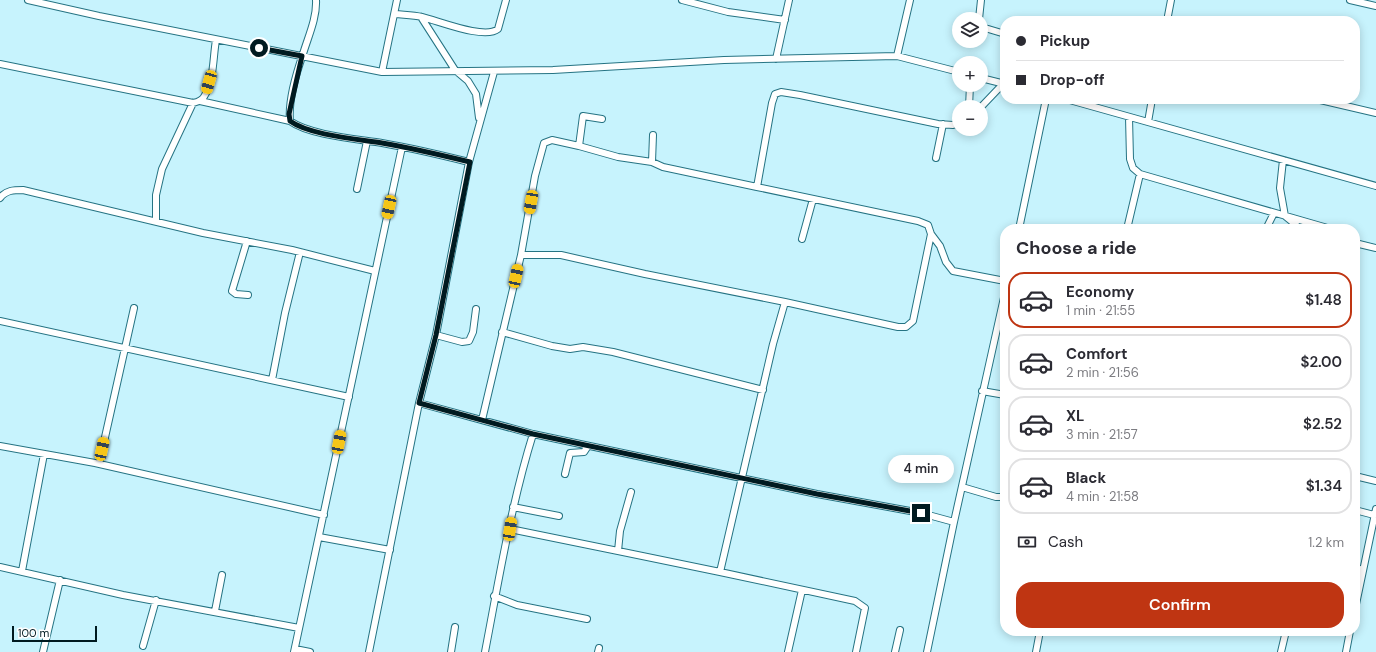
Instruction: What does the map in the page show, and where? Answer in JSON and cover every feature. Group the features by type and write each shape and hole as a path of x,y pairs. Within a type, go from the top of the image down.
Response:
{"street":[{"path":"28,0 216,40 382,72 455,70 494,72 776,59 897,56 952,70"},
{"path":"290,121 295,84 310,32 316,7 316,0"},
{"path":"382,72 398,0"},
{"path":"395,14 421,17 463,29 486,33 498,29 506,0"},
{"path":"682,0 728,12 785,20"},
{"path":"776,59 789,0"},
{"path":"897,56 910,0"},
{"path":"980,12 981,0"},
{"path":"1168,16 1171,0"},
{"path":"1350,0 1376,6"},
{"path":"421,17 455,70 468,81 476,94 480,120"},
{"path":"988,29 1000,32"},
{"path":"200,101 205,96 209,82 216,40"},
{"path":"0,64 193,103 200,101 290,121 294,124 320,132 402,147 470,162"},
{"path":"369,652 419,403 436,335 470,162 494,72"},
{"path":"988,80 1000,83"},
{"path":"988,100 1000,88"},
{"path":"757,187 772,103 775,94 781,92 952,125"},
{"path":"156,221 156,196 162,169 193,103"},
{"path":"1020,224 1045,104"},
{"path":"1084,104 1376,186"},
{"path":"1148,122 1151,104"},
{"path":"1336,104 1376,114"},
{"path":"579,146 583,116 602,119"},
{"path":"1129,117 1130,159 1133,168 1140,174 1313,224"},
{"path":"936,158 943,124"},
{"path":"652,162 653,135"},
{"path":"482,420 521,254 535,176 544,143 552,140 618,157 652,162 663,167 918,220 928,225 931,234 940,246 946,262 953,271 1000,280"},
{"path":"357,189 367,141"},
{"path":"310,652 294,650 402,147"},
{"path":"1283,160 1280,188 1285,216 1295,224"},
{"path":"1128,224 1140,174"},
{"path":"0,198 3,194 13,190 24,190 248,242 300,252 375,271"},
{"path":"802,239 813,199"},
{"path":"1268,224 1274,213"},
{"path":"521,254 561,255 906,327 914,321 931,234"},
{"path":"248,242 232,291 236,294 248,295"},
{"path":"1360,244 1376,248"},
{"path":"272,380 285,313 300,252"},
{"path":"720,572 773,344 785,302"},
{"path":"99,464 134,308"},
{"path":"436,335 462,342 469,341 476,309"},
{"path":"927,652 982,391 1000,314"},
{"path":"0,321 349,397"},
{"path":"502,332 570,350 583,347 614,352 763,390"},
{"path":"982,391 1000,395"},
{"path":"419,403 533,434 817,494 921,513 954,522"},
{"path":"485,652 494,596 510,529 513,507 520,476 533,434"},
{"path":"0,446 99,464 324,515"},
{"path":"565,474 570,453 584,452 588,446"},
{"path":"22,571 44,454"},
{"path":"1360,477 1376,481"},
{"path":"962,487 1000,497"},
{"path":"618,551 620,531 631,492"},
{"path":"513,507 559,516"},
{"path":"1360,510 1375,512 1360,587"},
{"path":"510,529 720,572 855,602 865,608 856,652"},
{"path":"319,537 390,550"},
{"path":"1369,543 1376,544"},
{"path":"0,566 156,600 299,628"},
{"path":"1360,569 1364,570"},
{"path":"215,611 222,575"},
{"path":"43,652 60,580"},
{"path":"788,652 802,590"},
{"path":"494,596 517,605 587,619"},
{"path":"143,646 156,600"},
{"path":"451,652 455,626"},
{"path":"895,652 900,630"},
{"path":"1036,652 1039,636"},
{"path":"1281,652 1285,636"},
{"path":"1346,652 1349,636"}],"route":[{"path":"259,48 302,56 289,114 290,121 294,124 320,132 392,145 470,162 436,335 419,403 533,434 817,494 921,513"}]}
